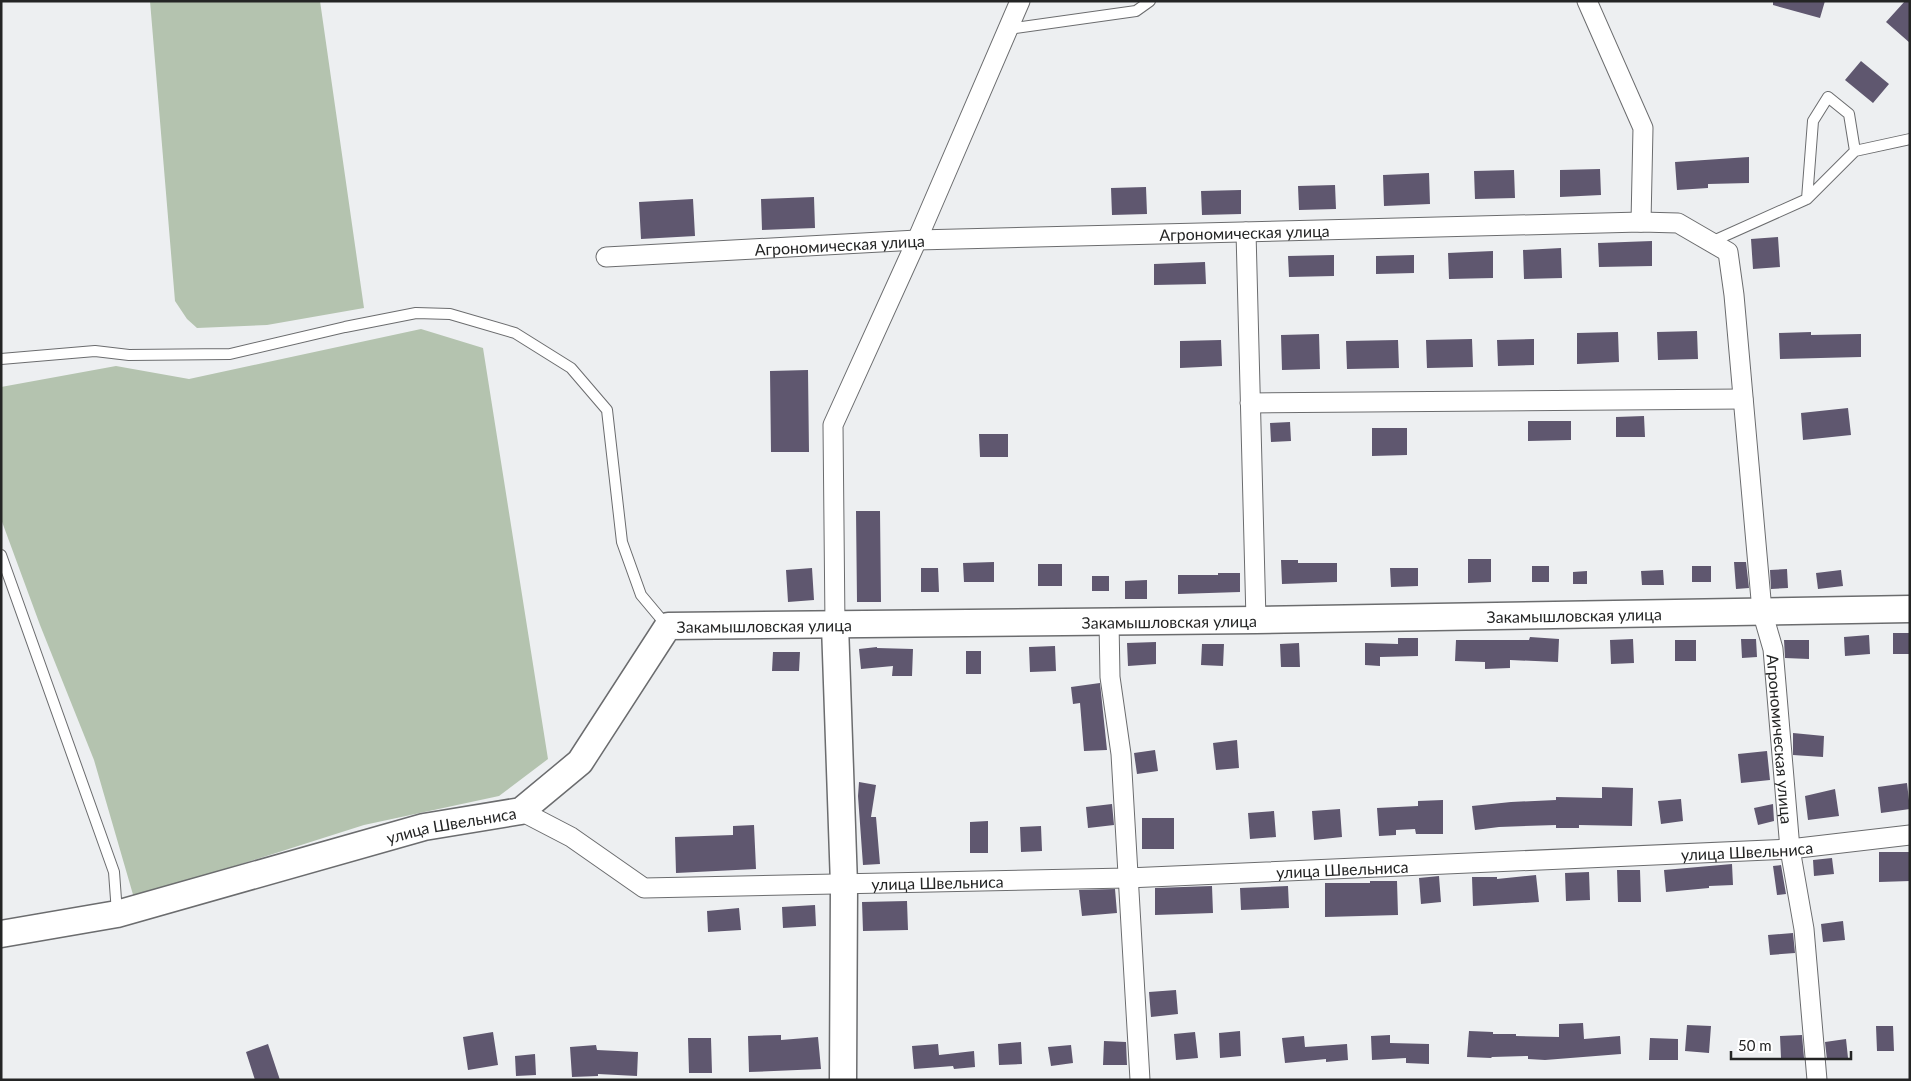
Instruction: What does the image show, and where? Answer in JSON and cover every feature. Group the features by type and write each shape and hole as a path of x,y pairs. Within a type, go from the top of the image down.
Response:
{"street":[{"path":"843,1080 844,885 834,624 833,425 917,240 1020,1"},
{"path":"1587,1 1643,128 1640,222"},
{"name":"Агрономическая улица","path":"606,257 917,240 1640,222 1678,223 1728,252 1744,399 1762,611 1773,649 1790,849 1804,928 1817,1080"},
{"path":"1246,232 1256,620"},
{"path":"1250,403 1744,399"},
{"name":"Закамышловская улица","path":"521,811 580,762 668,626 1256,620 1910,609"},
{"path":"1109,621 1110,677 1120,754 1140,1080"},
{"name":"улица Швельниса","path":"1,934 117,914 424,827 521,811 571,837 644,888 1127,878 1790,849 1910,835"}],"lane":[{"path":"1008,29 1136,11 1150,1"},
{"path":"1807,198 1814,121 1828,97 1849,114 1855,151"},
{"path":"1711,242 1807,198 1855,151 1910,138"},
{"path":"1,358 95,351 130,355 230,354 345,327 416,313 450,314 515,333 571,368 607,410 622,542 641,595 668,626"},
{"path":"1,555 114,872 117,914"}],"green space":[{"path":"150,1 320,1 364,308 267,325 197,328 187,319 175,301"},
{"path":"421,329 483,348 548,759 499,796 364,825 134,898 94,760 40,625 1,519 1,387 116,366 189,379"}],"building":[{"path":"1773,1 1825,1 1820,18 1773,5"},
{"path":"1905,1 1910,1 1910,43 1886,22"},
{"path":"1861,61 1889,84 1873,103 1845,80"},
{"path":"1749,157 1749,183 1708,184 1708,188 1677,190 1675,162"},
{"path":"1600,169 1601,195 1560,197 1560,170"},
{"path":"1514,170 1515,198 1475,199 1474,171"},
{"path":"1429,173 1430,204 1384,206 1383,175"},
{"path":"1335,185 1336,209 1299,210 1298,186"},
{"path":"1146,187 1147,214 1112,215 1111,188"},
{"path":"1241,190 1241,214 1202,215 1201,191"},
{"path":"814,197 815,228 762,230 761,199"},
{"path":"693,199 695,236 641,239 639,202"},
{"path":"1778,237 1780,267 1753,269 1751,239"},
{"path":"1652,241 1652,266 1599,267 1598,243"},
{"path":"1561,248 1562,278 1524,279 1523,250"},
{"path":"1493,251 1493,278 1449,279 1448,253"},
{"path":"1334,255 1334,276 1289,277 1288,256"},
{"path":"1414,255 1414,273 1376,274 1376,256"},
{"path":"1205,262 1206,284 1154,285 1154,264"},
{"path":"1697,331 1698,359 1658,360 1657,332"},
{"path":"1618,332 1619,362 1577,364 1577,333"},
{"path":"1811,332 1811,335 1861,334 1861,357 1780,359 1779,333"},
{"path":"1319,334 1320,369 1282,370 1281,335"},
{"path":"1472,339 1473,367 1427,368 1426,340"},
{"path":"1534,339 1534,365 1498,366 1497,340"},
{"path":"1221,340 1222,366 1180,368 1180,341"},
{"path":"1398,340 1399,368 1347,369 1346,341"},
{"path":"808,370 809,452 771,452 770,371"},
{"path":"1848,408 1851,435 1803,440 1801,413"},
{"path":"1644,416 1645,437 1616,437 1616,417"},
{"path":"1528,421 1571,421 1571,440 1528,441"},
{"path":"1290,422 1291,441 1271,442 1270,423"},
{"path":"1372,428 1407,428 1407,455 1372,456"},
{"path":"979,434 1008,434 1008,457 980,457"},
{"path":"856,511 880,511 881,602 857,602"},
{"path":"1468,559 1491,559 1491,582 1468,583"},
{"path":"1281,560 1298,560 1298,563 1337,563 1337,582 1282,584"},
{"path":"994,562 994,582 964,582 963,563"},
{"path":"1734,562 1746,562 1749,588 1736,589"},
{"path":"1038,564 1062,564 1062,586 1038,586"},
{"path":"1532,566 1549,566 1549,582 1532,582"},
{"path":"1692,566 1711,566 1711,582 1692,582"},
{"path":"812,568 814,600 788,602 786,570"},
{"path":"921,568 938,568 939,592 921,592"},
{"path":"1390,568 1418,568 1418,586 1391,587"},
{"path":"1787,569 1788,588 1771,589 1770,570"},
{"path":"1663,570 1664,585 1642,585 1641,571"},
{"path":"1841,570 1843,586 1818,589 1816,573"},
{"path":"1587,571 1587,584 1573,584 1573,572"},
{"path":"1218,573 1240,573 1240,592 1178,594 1178,575 1218,575"},
{"path":"1092,576 1109,576 1109,591 1092,591"},
{"path":"1147,580 1147,599 1125,599 1125,581"},
{"path":"1893,633 1910,633 1910,654 1893,654"},
{"path":"1869,635 1870,654 1845,656 1844,637"},
{"path":"1530,637 1559,639 1558,662 1510,660 1510,668 1485,669 1485,662 1455,661 1456,640 1529,640"},
{"path":"1398,638 1418,638 1418,656 1380,657 1380,666 1365,665 1365,643 1398,644"},
{"path":"1633,639 1634,663 1611,664 1610,640"},
{"path":"1741,639 1756,639 1757,657 1742,658"},
{"path":"1675,640 1696,640 1696,661 1675,661"},
{"path":"1784,640 1809,640 1809,659 1785,658"},
{"path":"1156,642 1156,664 1128,666 1127,643"},
{"path":"1299,643 1300,667 1281,667 1280,644"},
{"path":"1202,644 1224,644 1223,666 1201,665"},
{"path":"1055,646 1056,671 1030,672 1029,647"},
{"path":"877,647 913,649 912,676 892,676 893,666 861,669 859,649"},
{"path":"966,651 981,651 981,674 966,674"},
{"path":"773,652 800,652 799,671 772,671"},
{"path":"1100,683 1107,750 1084,751 1080,703 1073,704 1071,687"},
{"path":"1793,733 1824,736 1823,757 1793,755"},
{"path":"1237,740 1239,768 1216,770 1213,743"},
{"path":"1155,750 1158,771 1137,774 1134,753"},
{"path":"1767,751 1770,780 1741,783 1738,754"},
{"path":"859,782 876,785 871,817 876,817 880,864 863,865 858,796"},
{"path":"1907,783 1910,809 1881,813 1878,787"},
{"path":"1602,787 1633,788 1632,826 1579,825 1579,828 1556,828 1556,825 1499,827 1475,830 1472,806 1556,800 1556,797 1602,798"},
{"path":"1835,789 1839,816 1808,820 1805,796"},
{"path":"1681,799 1683,821 1661,824 1658,801"},
{"path":"1443,800 1443,834 1416,834 1415,829 1396,830 1396,835 1379,836 1377,808 1418,806 1418,801"},
{"path":"1112,804 1114,825 1088,828 1086,807"},
{"path":"1773,804 1774,821 1758,825 1754,808"},
{"path":"1340,809 1342,837 1314,840 1312,811"},
{"path":"1274,811 1276,837 1250,839 1248,813"},
{"path":"1142,818 1174,818 1174,849 1142,849"},
{"path":"988,821 988,853 970,853 970,822"},
{"path":"754,825 756,869 676,873 675,837 733,835 733,826"},
{"path":"1041,826 1042,851 1021,852 1020,827"},
{"path":"1879,852 1909,852 1910,881 1879,882"},
{"path":"1832,858 1834,874 1814,876 1813,860"},
{"path":"1732,864 1733,885 1666,892 1664,870"},
{"path":"1781,865 1786,894 1777,895 1773,866"},
{"path":"1617,870 1640,870 1641,902 1618,902"},
{"path":"1589,872 1590,900 1566,901 1565,873"},
{"path":"1536,875 1539,902 1473,906 1472,877 1497,877 1497,879"},
{"path":"1439,876 1441,902 1421,904 1419,878"},
{"path":"1370,881 1397,881 1398,915 1325,917 1325,883 1370,883"},
{"path":"1212,886 1213,913 1155,915 1155,888"},
{"path":"1288,886 1289,908 1241,910 1240,888"},
{"path":"1115,889 1117,913 1082,916 1079,890"},
{"path":"907,901 908,930 863,931 862,902"},
{"path":"815,905 816,926 783,928 782,907"},
{"path":"739,908 741,930 708,932 707,911"},
{"path":"1843,921 1845,940 1823,942 1821,924"},
{"path":"1793,933 1795,953 1770,955 1768,935"},
{"path":"1176,990 1178,1014 1151,1017 1149,992"},
{"path":"1583,1023 1584,1039 1620,1036 1621,1054 1545,1060 1528,1059 1528,1056 1467,1057 1469,1031 1516,1034 1516,1036 1559,1037 1559,1024"},
{"path":"1687,1025 1711,1026 1709,1053 1685,1051"},
{"path":"1876,1026 1893,1026 1894,1051 1877,1051"},
{"path":"1240,1031 1241,1056 1220,1058 1219,1033"},
{"path":"493,1032 498,1065 468,1070 463,1037"},
{"path":"1195,1032 1198,1058 1176,1060 1174,1034"},
{"path":"781,1035 781,1040 818,1037 821,1069 749,1072 748,1036"},
{"path":"1390,1035 1390,1043 1429,1044 1429,1064 1406,1063 1406,1058 1372,1060 1371,1036"},
{"path":"1802,1035 1804,1058 1781,1058 1780,1036"},
{"path":"1304,1036 1305,1047 1347,1044 1348,1060 1326,1062 1326,1059 1285,1063 1282,1038"},
{"path":"688,1038 711,1038 712,1073 689,1073"},
{"path":"1650,1038 1678,1039 1678,1060 1649,1060"},
{"path":"1846,1039 1848,1058 1827,1060 1825,1042"},
{"path":"1104,1041 1126,1042 1127,1065 1103,1065"},
{"path":"1021,1042 1022,1064 999,1065 998,1044"},
{"path":"268,1044 280,1080 255,1080 246,1052"},
{"path":"938,1044 939,1055 974,1051 975,1067 954,1069 953,1066 914,1069 912,1046"},
{"path":"596,1045 597,1050 638,1052 637,1076 598,1074 598,1076 572,1077 570,1047"},
{"path":"1071,1045 1073,1063 1051,1066 1048,1047"},
{"path":"535,1054 536,1075 516,1076 515,1056"}]}
